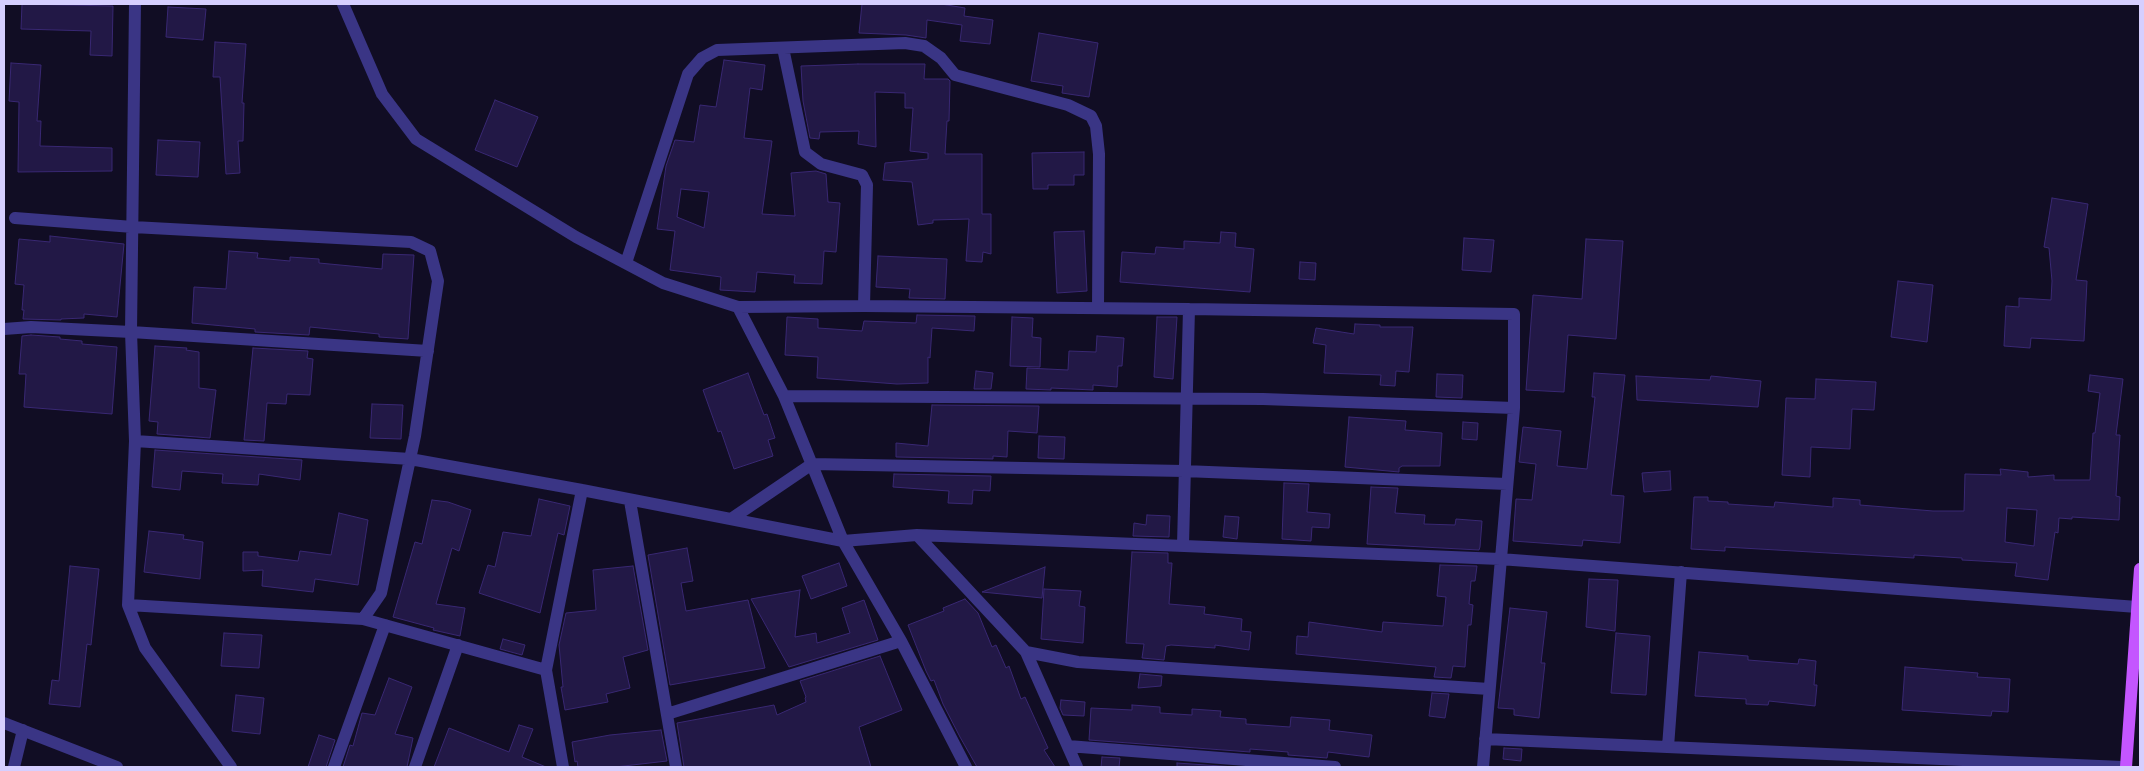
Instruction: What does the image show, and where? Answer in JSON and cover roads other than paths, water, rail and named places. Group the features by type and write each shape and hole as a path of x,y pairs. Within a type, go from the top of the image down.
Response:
{"main road":[{"path":"2124,767 2140,570"}],"street":[{"path":"135,4 131,332 135,441 128,605 145,648 231,767"},
{"path":"343,4 382,94 416,139 576,237 663,283 738,307 1189,308 1514,314 1514,408 1483,767"},
{"path":"626,263 688,74 702,58 718,50 905,43 924,46 941,58 955,74 1068,105 1091,116 1096,126 1099,154 1098,308"},
{"path":"783,48 805,152 821,164 862,175 867,185 864,306"},
{"path":"15,218 133,227 411,242 430,251 438,281 410,459 381,594 363,619"},
{"path":"738,307 784,396 843,541 900,642 966,767"},
{"path":"1183,546 1189,308"},
{"path":"4,329 31,327 131,332 428,352"},
{"path":"784,396 1263,399 1514,408"},
{"path":"135,441 410,459 582,490 630,501 843,541 917,534 1500,559 2138,607"},
{"path":"731,519 812,464 1184,471 1507,484"},
{"path":"563,767 546,670 582,490"},
{"path":"630,501 676,767"},
{"path":"917,534 1026,652 1077,767"},
{"path":"1668,747 1682,572"},
{"path":"128,605 363,619 546,670"},
{"path":"334,767 385,625"},
{"path":"667,714 900,642"},
{"path":"415,767 458,645"},
{"path":"1026,652 1078,662 1489,690"},
{"path":"4,723 117,767"},
{"path":"14,767 24,730"},
{"path":"1485,738 2124,767"},
{"path":"1068,746 1335,767"}]}
